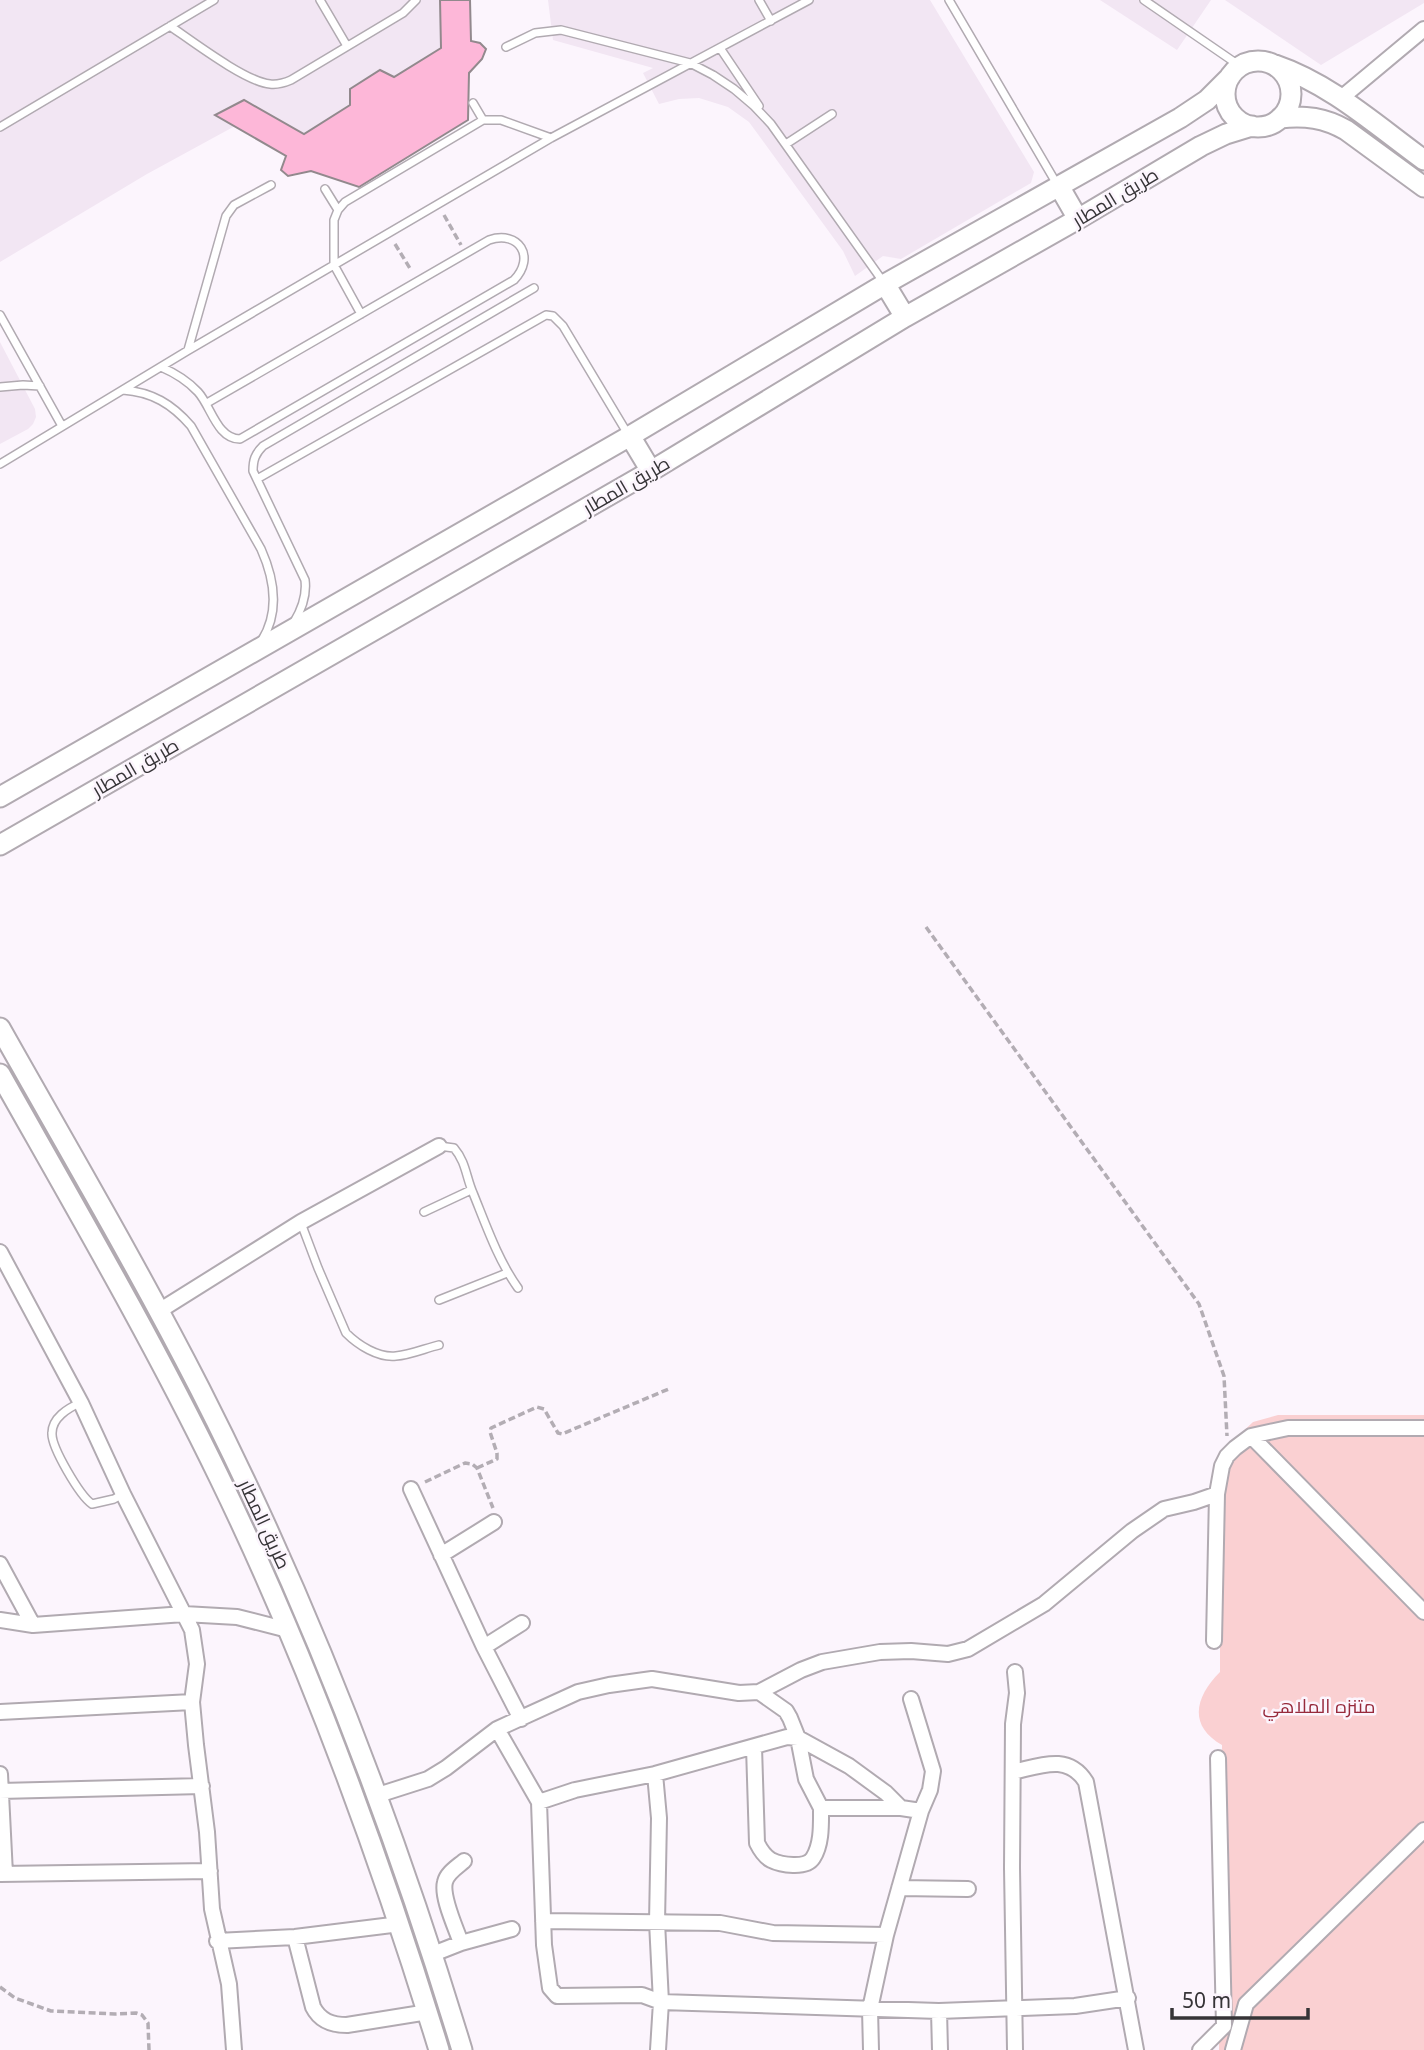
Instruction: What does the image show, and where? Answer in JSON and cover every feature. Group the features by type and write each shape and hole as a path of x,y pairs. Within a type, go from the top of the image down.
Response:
{"main road":[{"path":"1424,160 1340,99 1301,75 1273,64 1253,61 1235,72 1226,92 1229,107 1238,120 1252,126 1267,125 1280,118 1308,117 1335,124 1424,187"},
{"path":"1273,64 1285,75 1291,89 1289,105 1280,118"},
{"name":"طريق المطار","path":"0,797 630,436 885,284 1194,110 1235,72"},
{"name":"طريق المطار","path":"0,845 650,471 905,317 1079,219 1201,146 1252,126"},
{"path":"1059,186 1079,219"},
{"path":"885,284 905,317"},
{"path":"630,436 650,471"},
{"name":"طريق المطار","path":"0,1028 159,1311 240,1469 308,1620 378,1795 433,1954 462,2050"},
{"name":"طريق المطار","path":"0,1074 140,1321 220,1479 289,1630 353,1791 400,1924 439,2050"},
{"path":"140,1321 159,1311"},
{"path":"289,1630 308,1620"}],"street":[{"path":"1340,99 1424,29"},
{"path":"159,1311 300,1222 439,1146"},
{"path":"0,1252 81,1403 123,1494 192,1630 197,1664 192,1702 195,1745 202,1786 212,1909 229,1984 234,2050"},
{"path":"1214,1641 1217,1494 1219,1477 1227,1456 1251,1436 1288,1428 1424,1428"},
{"path":"1251,1436 1424,1612"},
{"path":"411,1489 484,1647 521,1719"},
{"path":"378,1795 428,1779 497,1729 578,1692 652,1679 739,1693 759,1692 822,1662 880,1652 948,1654 968,1649 1044,1604 1132,1531 1164,1509 1217,1494"},
{"path":"441,1555 494,1522"},
{"path":"0,1564 33,1625"},
{"path":"0,1620 33,1625 184,1614 237,1617 289,1630"},
{"path":"484,1647 522,1623"},
{"path":"1015,1672 1017,1693 1013,1724 1012,1868 1015,2050"},
{"path":"754,1747 757,1843 765,1856 776,1861 806,1864 812,1859 820,1835 821,1808 806,1779 798,1738 786,1711 759,1692"},
{"path":"871,2050 870,2009 899,1888 921,1811 930,1790 933,1771 911,1699"},
{"path":"0,1712 192,1702"},
{"path":"497,1729 539,1802 543,1921 549,1985 555,1994 562,1997 642,1995 661,2002 939,2011 1075,2006 1128,1998"},
{"path":"539,1802 575,1790 655,1774 778,1739 798,1738 873,1782 901,1808"},
{"path":"1200,2050 1224,2026 1218,1758"},
{"path":"1013,1772 1050,1763 1064,1764 1077,1770 1086,1782 1136,2050"},
{"path":"0,1774 3,1874 210,1871"},
{"path":"655,1774 659,1818 659,2050"},
{"path":"1,1791 202,1786"},
{"path":"821,1808 901,1808 921,1811"},
{"path":"1233,2050 1246,2004 1424,1830"},
{"path":"461,1943 444,1884 450,1873 464,1861"},
{"path":"899,1888 968,1889"},
{"path":"543,1921 720,1923 773,1933 887,1934"},
{"path":"218,1941 295,1937 400,1924"},
{"path":"433,1954 512,1929"},
{"path":"295,1937 313,2007 322,2019 335,2025 347,2025 428,2012"},
{"path":"939,2011 940,2050"}],"lane":[{"path":"0,127 214,0"},
{"path":"320,0 347,46"},
{"path":"170,26 247,77 268,84 280,84 403,13 415,0"},
{"path":"759,0 771,21"},
{"path":"0,464 551,138 809,0"},
{"path":"949,0 1059,186"},
{"path":"1144,0 1235,72"},
{"path":"506,47 535,33 551,29 690,63 734,89 771,124"},
{"path":"720,48 885,284"},
{"path":"474,103 483,120"},
{"path":"786,144 832,114"},
{"path":"361,314 334,265 334,220 338,210 354,195 483,120 501,120 551,138"},
{"path":"187,351 226,216 234,205 271,185"},
{"path":"325,189 338,210"},
{"path":"161,367 182,378 200,394 227,436 233,439 246,436 514,280 525,262 523,252 518,243 509,238 489,240 207,403"},
{"path":"288,631 300,611 306,589 305,580 253,471 253,461 257,453 263,446 534,288"},
{"path":"0,315 62,426"},
{"path":"257,479 546,315 553,316 564,326 630,436"},
{"path":"0,387 40,386"},
{"path":"122,390 154,396 168,403 186,419 261,549 268,565 274,600 272,618 257,649"},
{"path":"439,1146 456,1151 464,1162 471,1190 507,1273 518,1288"},
{"path":"424,1212 471,1190"},
{"path":"300,1222 346,1333 370,1350 390,1356 439,1345"},
{"path":"439,1300 507,1273"},
{"path":"81,1403 70,1407 54,1424 51,1435 56,1448 76,1487 86,1500 92,1504 123,1494"}],"path":[{"path":"438,204 466,253"},
{"path":"388,234 418,281"},
{"path":"926,927 1199,1304 1224,1376 1227,1456"},
{"path":"477,1468 497,1459 491,1428 537,1407 544,1409 554,1430 562,1434 671,1388"},
{"path":"411,1489 465,1463 472,1464 477,1468 491,1502 494,1522"},
{"path":"0,1987 15,1998 51,2011 142,2015 148,2023 149,2050"}],"shaded area":[{"path":"0,0 470,0 471,41 484,46 486,52 469,73 468,120 359,187 311,171 288,176 281,170 286,156 235,126 147,174 0,262"},
{"path":"548,0 930,0 1034,172 1031,183 901,259 883,256 855,276 843,251 749,122 728,107 699,98 659,104 643,73 653,68 553,40"},
{"path":"1100,0 1211,0 1177,50"},
{"path":"1225,0 1424,0 1424,3 1321,65"},
{"path":"0,342 35,409 36,417 28,429 0,444"}],"green space":[{"name":"متنزه الملاهي","path":"1278,1415 1424,1415 1424,2050 1219,2050 1222,1745 1204,1729 1199,1710 1205,1691 1220,1672 1220,1467 1235,1439 1253,1422"}],"building":[{"path":"440,0 470,0 471,41 480,43 486,49 482,59 469,73 468,120 359,187 311,171 288,176 281,170 286,156 215,115 244,100 304,134 350,105 350,89 380,70 394,77 441,48"}]}
